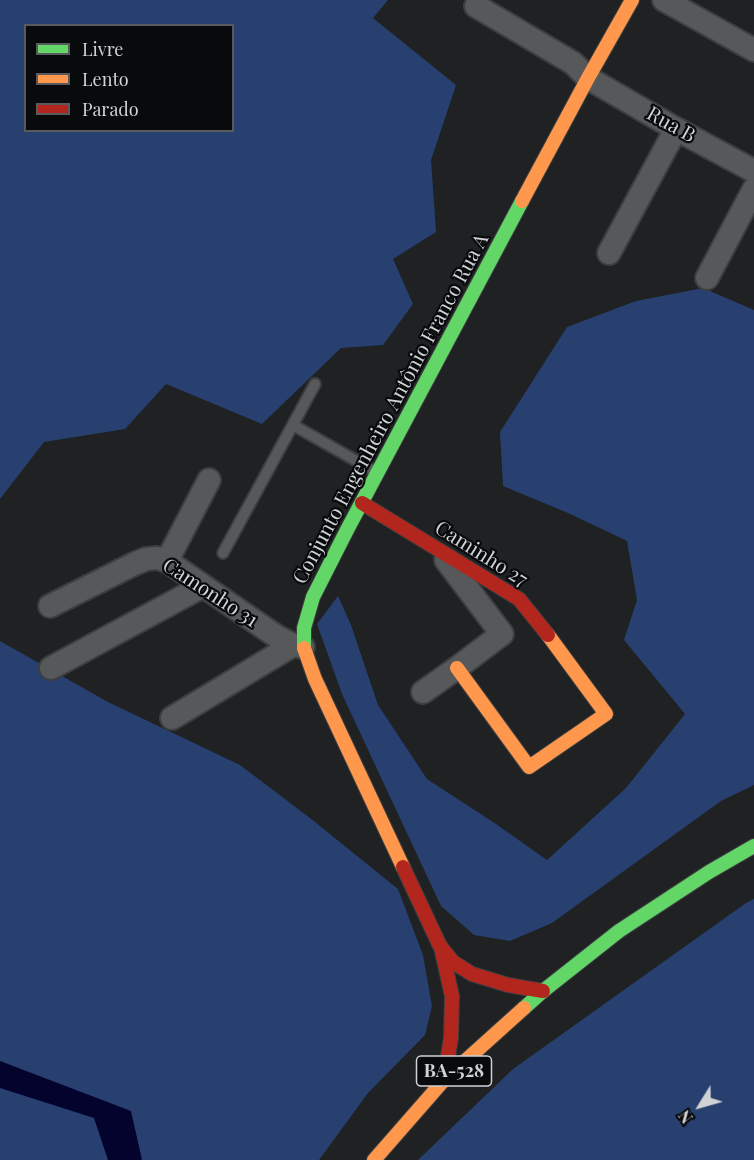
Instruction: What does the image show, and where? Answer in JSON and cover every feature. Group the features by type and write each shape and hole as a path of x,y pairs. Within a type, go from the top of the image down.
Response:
{"street":[{"name":"Conjunto Engenheiro Antônio Franco Rua A","path":"444,1080 451,1038 452,996 440,946 298,646 313,597 588,78 632,0"},
{"path":"664,0 754,50"},
{"name":"Rua B","path":"476,6 573,63 588,78 754,171"},
{"path":"609,253 676,129"},
{"path":"707,278 754,189"},
{"path":"167,561 208,480"},
{"name":"Caminho 27","path":"362,503 519,599 606,714 529,767 457,668"},
{"path":"423,692 502,634 437,548"},
{"name":"Camonho 31","path":"50,606 134,564 146,559 157,558 167,561 276,636 298,646"},
{"path":"51,668 203,586"},
{"path":"172,718 298,646"},
{"name":"BA-528","path":"374,1160 444,1080 543,990 619,932 709,872 754,846"},
{"name":"Conjunto Engenheiro Antônio Franco Rua A","path":"440,946 453,962 472,974 508,985 543,990"}],"lane":[{"path":"223,553 315,384"},
{"path":"293,425 378,473"}],"shaded area":[{"path":"0,0 388,0 373,18 456,85 431,160 436,232 393,259 413,304 383,345 341,348 262,424 166,384 125,429 44,442 0,499"},
{"path":"703,288 754,310 754,785 721,801 552,923 510,941 474,935 441,906 342,694 317,624 338,596 351,625 378,705 427,779 547,860 626,788 685,714 624,640 637,600 627,541 503,486 500,432 567,327 636,301"},
{"path":"0,641 108,702 240,765 398,889 423,955 432,1006 425,1035 368,1093 319,1160 0,1160"},
{"path":"754,899 754,1160 418,1160 513,1069"},
{"path":"0,1061 131,1111 142,1160 108,1160 94,1118 0,1088"}],"traffic: fast":[{"path":"304,648 304,628 313,597 522,201"},
{"path":"524,1008 619,931 709,872 754,846"}],"traffic: slow":[{"path":"522,201 632,0"},
{"path":"457,668 529,767 606,714 548,635"},
{"path":"304,648 315,679 403,867"},
{"path":"374,1160 444,1080 524,1008"}],"traffic: jam":[{"path":"362,503 519,599 548,635"},
{"path":"403,867 440,946 453,962 472,974 508,985 543,991"},
{"path":"441,947 452,996 451,1038 444,1080"}]}
